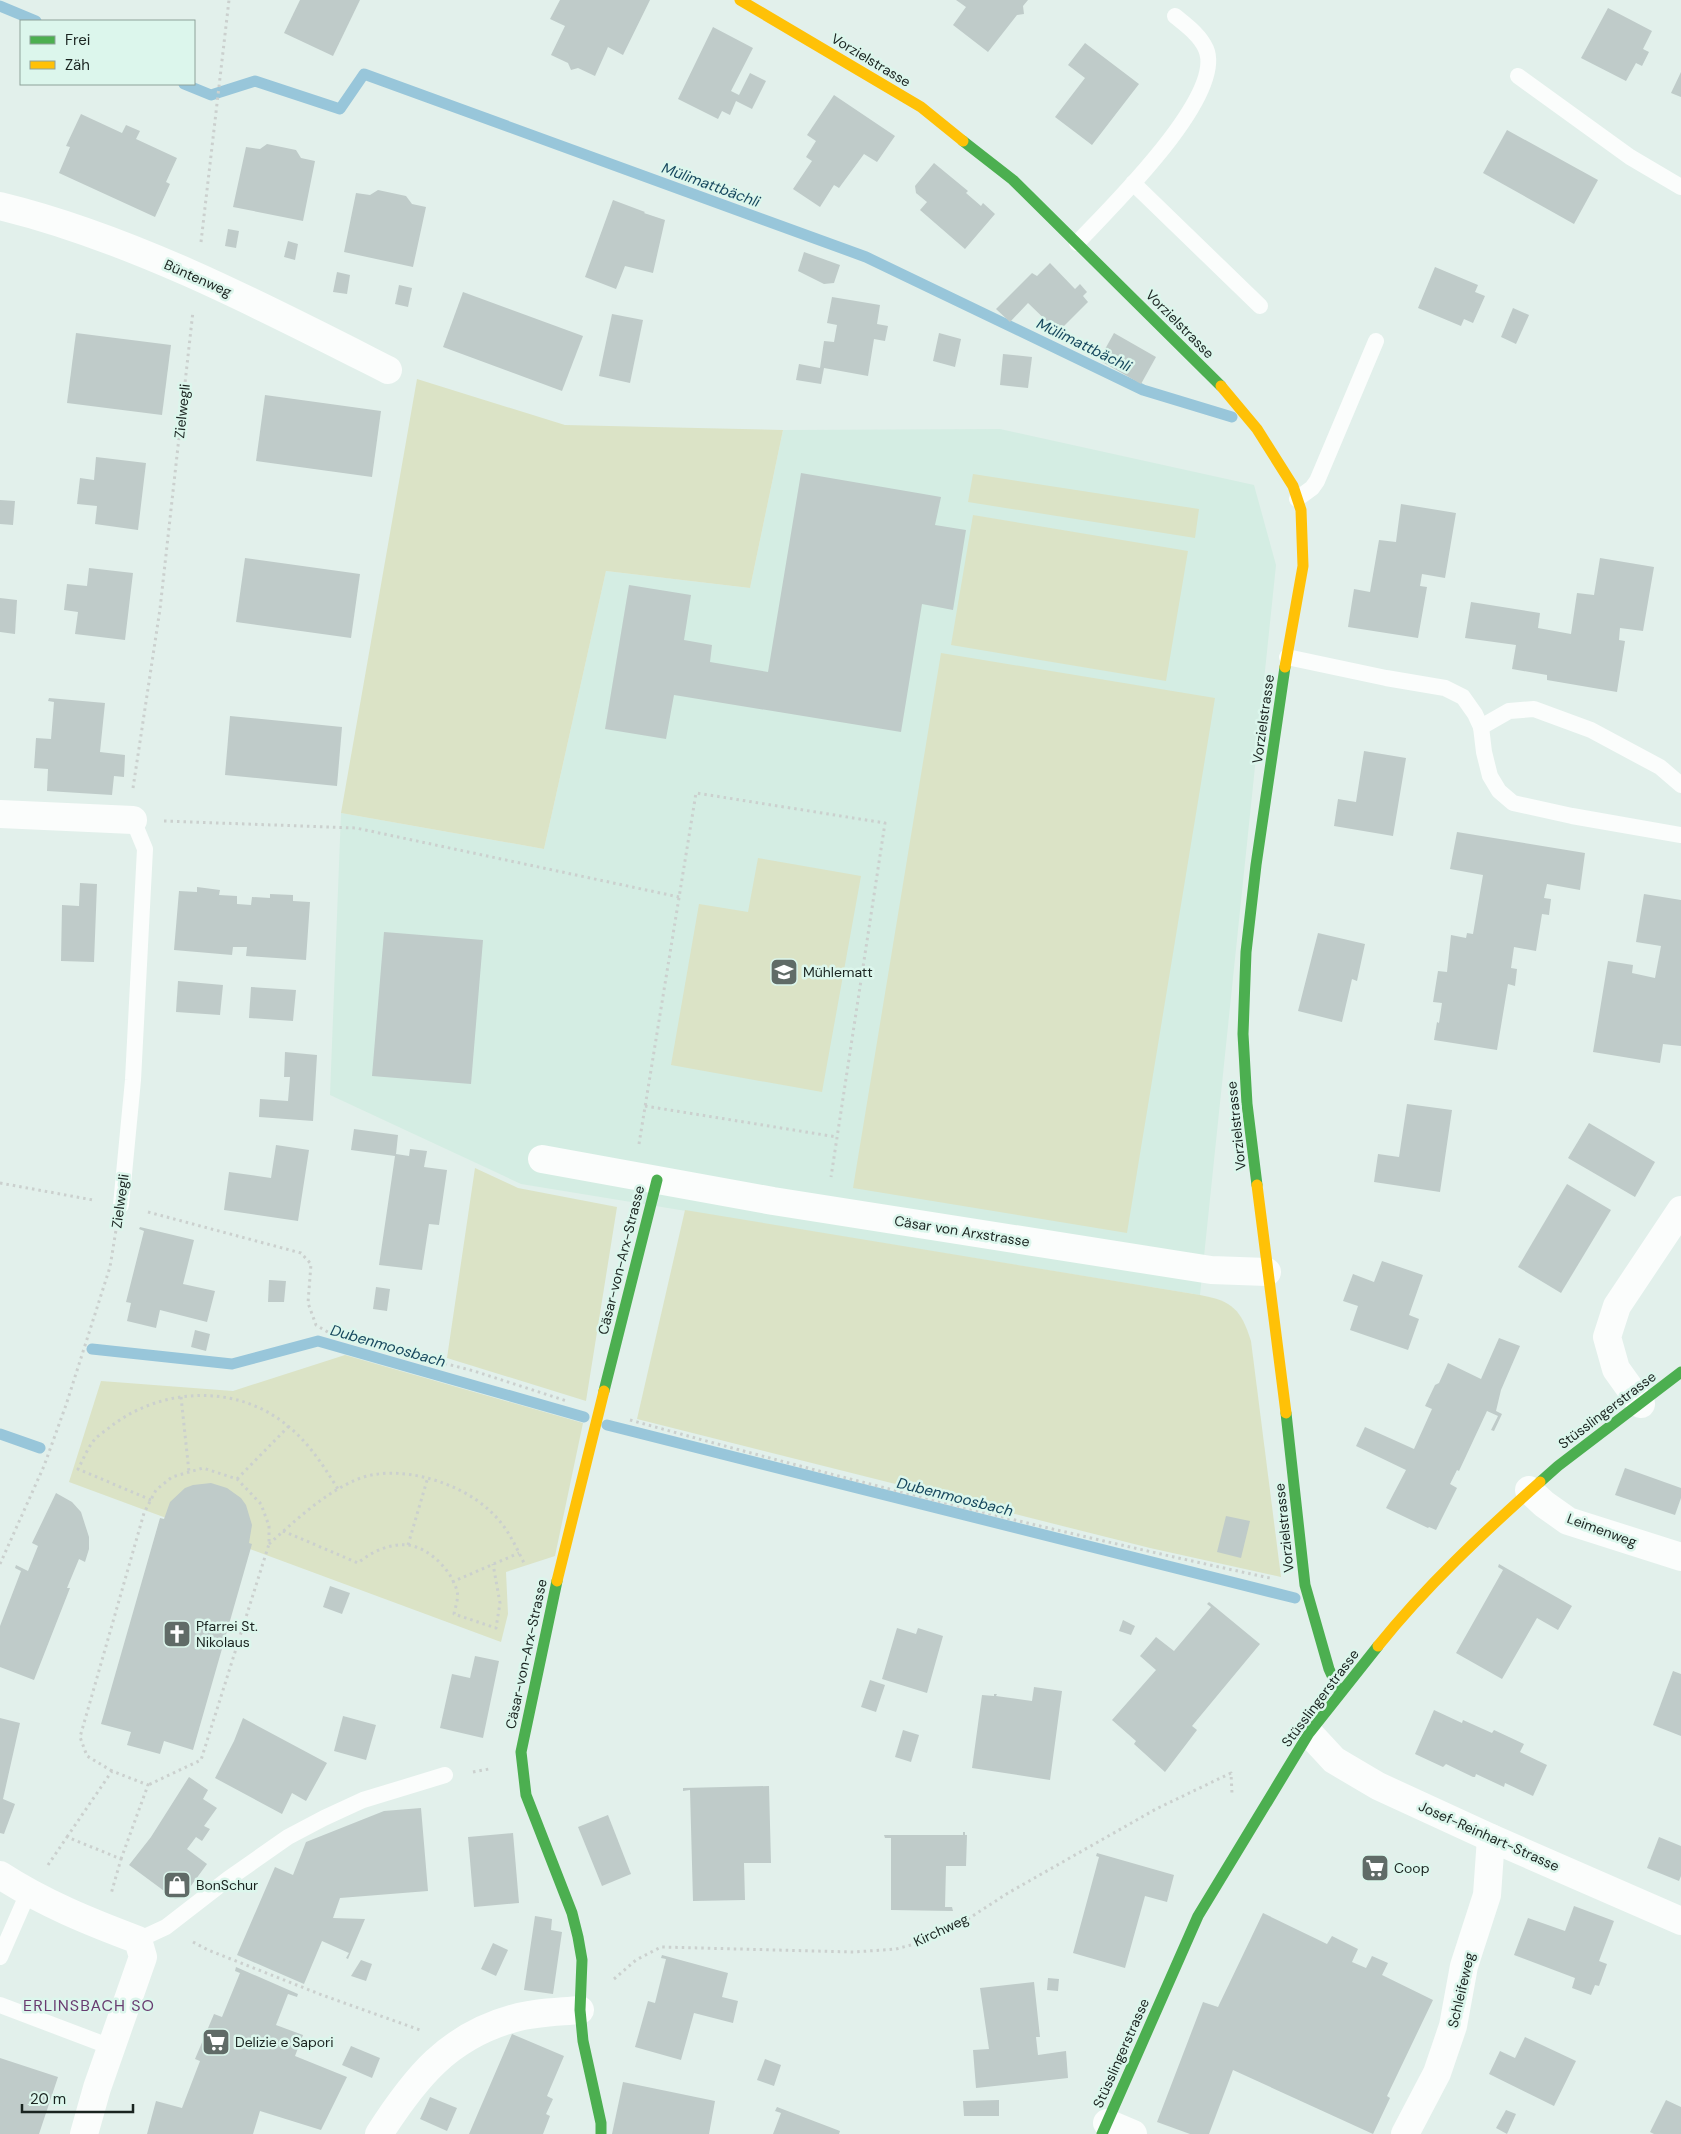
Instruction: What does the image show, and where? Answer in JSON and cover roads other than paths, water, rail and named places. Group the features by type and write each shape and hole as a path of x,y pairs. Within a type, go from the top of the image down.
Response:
{"street":[{"name":"Vorzielstrasse","path":"740,0 921,107 1013,180 1228,393 1270,448 1297,498 1301,510 1303,566 1287,657 1256,864 1246,952 1243,1025 1247,1104 1286,1410 1305,1586 1328,1669 1340,1693"},
{"name":"Büntenweg","path":"0,206 77,229 197,277 388,370"},
{"path":"0,814 133,820"},
{"name":"Cäsar von Arxstrasse","path":"542,1159 826,1210 1211,1270 1268,1272"},
{"name":"Cäsar-von-Arx-Strasse","path":"601,2134 602,2123 583,2041 580,2010 582,1960 578,1937 572,1913 526,1795 521,1752 554,1592 598,1411 646,1178"},
{"path":"1641,1404 1616,1369 1607,1337 1617,1306 1681,1210"},
{"name":"Stüsslingerstrasse","path":"1104,2128 1198,1916 1309,1733 1393,1627 1480,1535 1558,1466 1681,1372"},
{"name":"Leimenweg","path":"1529,1490 1544,1504 1568,1521 1681,1557"},
{"name":"Josef-Reinhart-Strasse","path":"1309,1733 1334,1760 1378,1786 1681,1920"},
{"name":"Schleifeweg","path":"1405,2134 1437,2073 1453,2026 1464,1966 1487,1895 1492,1838"},
{"path":"0,1875 28,1893 138,1940 143,1957 111,2046 84,2134"},
{"path":"379,2134 399,2104 432,2064 456,2043 516,2018 580,2010"},
{"path":"1104,2128 1133,2134"}],"lane":[{"path":"1078,243 1133,183 1175,133 1194,105 1206,78 1208,61 1206,48 1192,29 1175,16"},
{"path":"1518,76 1630,157 1681,187"},
{"path":"1133,183 1260,306"},
{"path":"1297,498 1312,488 1318,481 1376,341"},
{"path":"1287,657 1386,678 1446,688 1463,697 1475,714 1481,727 1484,752 1490,776 1499,791 1514,803 1572,816 1681,835"},
{"path":"1481,727 1509,711 1534,709 1591,730 1660,766 1681,785"},
{"name":"Zielwegli","path":"121,1205 133,1080 145,849 133,820"},
{"path":"138,1940 166,1926 228,1879 288,1838 363,1800 445,1775"},
{"path":"0,1957 28,1893"},
{"path":"0,2005 111,2046"}],"waterway":[{"name":"Mülimattbächli","path":"0,6 34,20"},
{"name":"Mülimattbächli","path":"186,85 211,95 255,81 340,109 364,74 866,257 1143,390 1232,417"},
{"name":"Dubenmoosbach","path":"92,1349 232,1364 318,1341 584,1417"},
{"name":"Dubenmoosbach","path":"607,1425 1295,1598"},
{"name":"Dubenmoosbach","path":"0,1434 40,1448"}],"place":[{"name":"Mühlematt","path":"784,972"},
{"name":"Pfarrei St. Nikolaus","path":"177,1634"},
{"name":"Coop","path":"1375,1868"},
{"name":"BonSchur","path":"177,1885"},
{"name":"Delizie e Sapori","path":"216,2042"}],"district":[{"name":"ERLINSBACH SO","path":"89,2005"}]}
